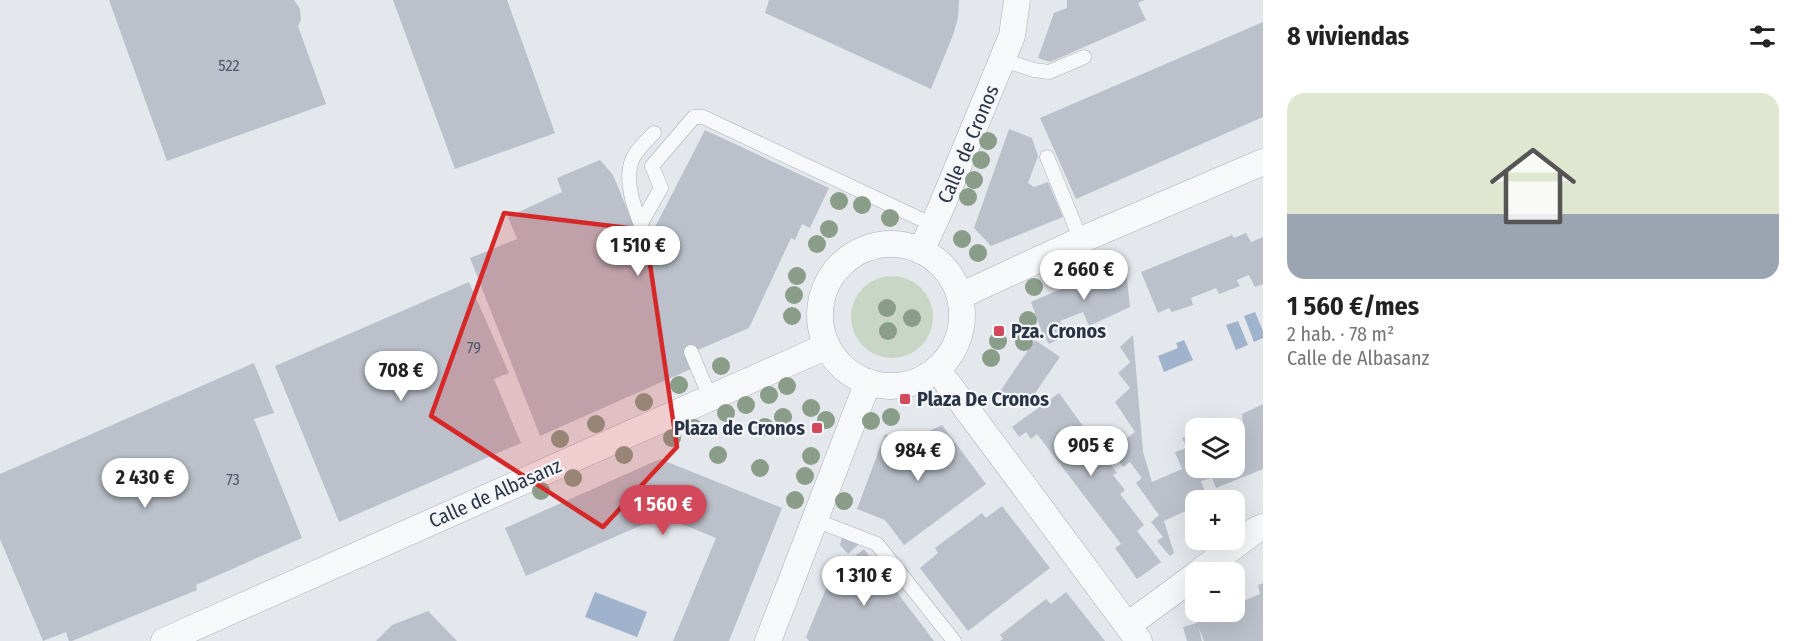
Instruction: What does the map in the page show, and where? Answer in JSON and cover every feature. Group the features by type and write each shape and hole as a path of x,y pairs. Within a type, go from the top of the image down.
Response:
{"street":[{"path":"1002,0 1012,36"},
{"name":"Calle de Cronos","path":"921,251 1003,60 1012,36 1017,0"},
{"path":"1012,36 1035,0"},
{"path":"960,297 1081,240 1263,162"},
{"path":"878,245 900,245 921,251 938,262 951,278 960,297 962,311 958,341 937,369 916,381 892,386 868,382 852,374 838,362 827,346 821,326 821,304 827,283 840,265 858,252 878,245"},
{"name":"Calle de Albasanz","path":"164,641 827,346"},
{"path":"937,369 1134,633 1185,585"},
{"path":"768,641 868,382"},
{"path":"1213,562 1263,527"}],"lane":[{"path":"1003,60 1048,72 1084,57"},
{"path":"641,223 661,188 652,166 694,117 703,117 933,225"},
{"path":"653,254 633,202 630,176 632,159 654,133"},
{"path":"1047,158 1081,240"},
{"path":"692,352 710,397"},
{"path":"815,520 877,544 954,641"}],"highlighted area":[{"path":"504,213 645,230 677,447 603,527 431,416"}],"green space":[{"path":"884,276 900,276 915,283 926,294 933,309 930,333 921,346 900,358 884,358 869,351 858,340 851,325 851,309 858,294 869,283"}],"water":[{"path":"1255,312 1263,331 1263,338 1254,342 1244,316"},
{"path":"1238,321 1248,345 1236,350 1226,325"},
{"path":"1184,340 1193,360 1164,372 1158,356 1178,348 1176,343"},
{"path":"595,592 647,612 637,637 585,617"}],"building":[{"path":"109,0 294,0 300,9 301,20 298,26 326,104 167,161"},
{"path":"393,0 507,0 555,133 455,169"},
{"path":"769,0 959,0 958,18 953,35 931,89 765,13"},
{"path":"1067,0 1145,0 1138,3 1146,20 1050,62 1038,58 1054,13 1067,8"},
{"path":"1263,22 1263,117 1076,199 1040,118"},
{"path":"1009,129 1032,138 1038,156 1028,183 1034,187 1048,182 1063,217 991,246 974,228"},
{"path":"705,130 829,188 810,228 802,224 795,240 791,238 749,328 686,355 691,369 540,436 470,258 517,239 508,217 562,192 557,178 600,160 613,175 647,257 659,252 651,235"},
{"path":"1246,233 1251,242 1263,237 1263,284 1255,287 1249,275 1237,280 1240,286 1219,294 1216,288 1191,298 1193,305 1172,312 1169,308 1158,313 1141,272 1232,235 1234,238"},
{"path":"1125,261 1130,307 1089,326 1083,312 1060,321 1067,335 1049,344 1041,330 1031,302"},
{"path":"469,282 509,373 494,379 521,443 339,522 275,366"},
{"path":"1133,335 1135,358 1130,362 1120,347"},
{"path":"1035,340 1060,357 1024,409 999,393"},
{"path":"1135,358 1143,452 1152,482 1182,469 1175,452 1185,449 1185,478 1212,478 1201,481 1204,490 1185,490 1185,511 1164,521 1174,553 1170,556 1157,541 1163,537 1151,522 1159,515 1136,483 1142,478 1130,462 1123,467 1111,450 1135,432 1115,402 1130,388 1118,373"},
{"path":"254,363 274,413 254,419 302,538 196,585 197,590 72,641 69,641 66,632 43,641 0,539 0,474"},
{"path":"1059,393 1117,473 1113,475 1125,490 1120,494 1144,525 1137,531 1161,562 1137,579 1115,548 1121,544 1037,434 1031,439 1026,432 1019,437 1012,427"},
{"path":"1263,404 1263,469 1245,476 1245,418 1242,418 1242,414"},
{"path":"942,425 986,484 904,545 885,520 857,509 885,434 896,438 919,436"},
{"path":"660,459 782,508 729,641 673,641 716,538 662,516 526,576 505,528"},
{"path":"1212,478 1241,478 1216,488"},
{"path":"1002,506 1050,568 968,631 920,568 938,553 935,548 982,513 986,518"},
{"path":"842,537 859,544 848,554 840,545"},
{"path":"864,549 934,641 809,641 806,637 840,555 846,563"},
{"path":"1263,583 1263,641 1204,641 1198,626 1202,641 1187,641 1183,627 1197,622 1245,622 1245,600 1260,594 1258,585"},
{"path":"1066,592 1105,641 1000,641 1003,639 1000,635 1046,599 1051,604"},
{"path":"428,611 457,641 376,641 392,625"}],"place":[{"name":"Pza. Cronos","path":"999,331"},
{"name":"Plaza De Cronos","path":"905,399"},
{"name":"Plaza de Cronos","path":"817,428"}]}
